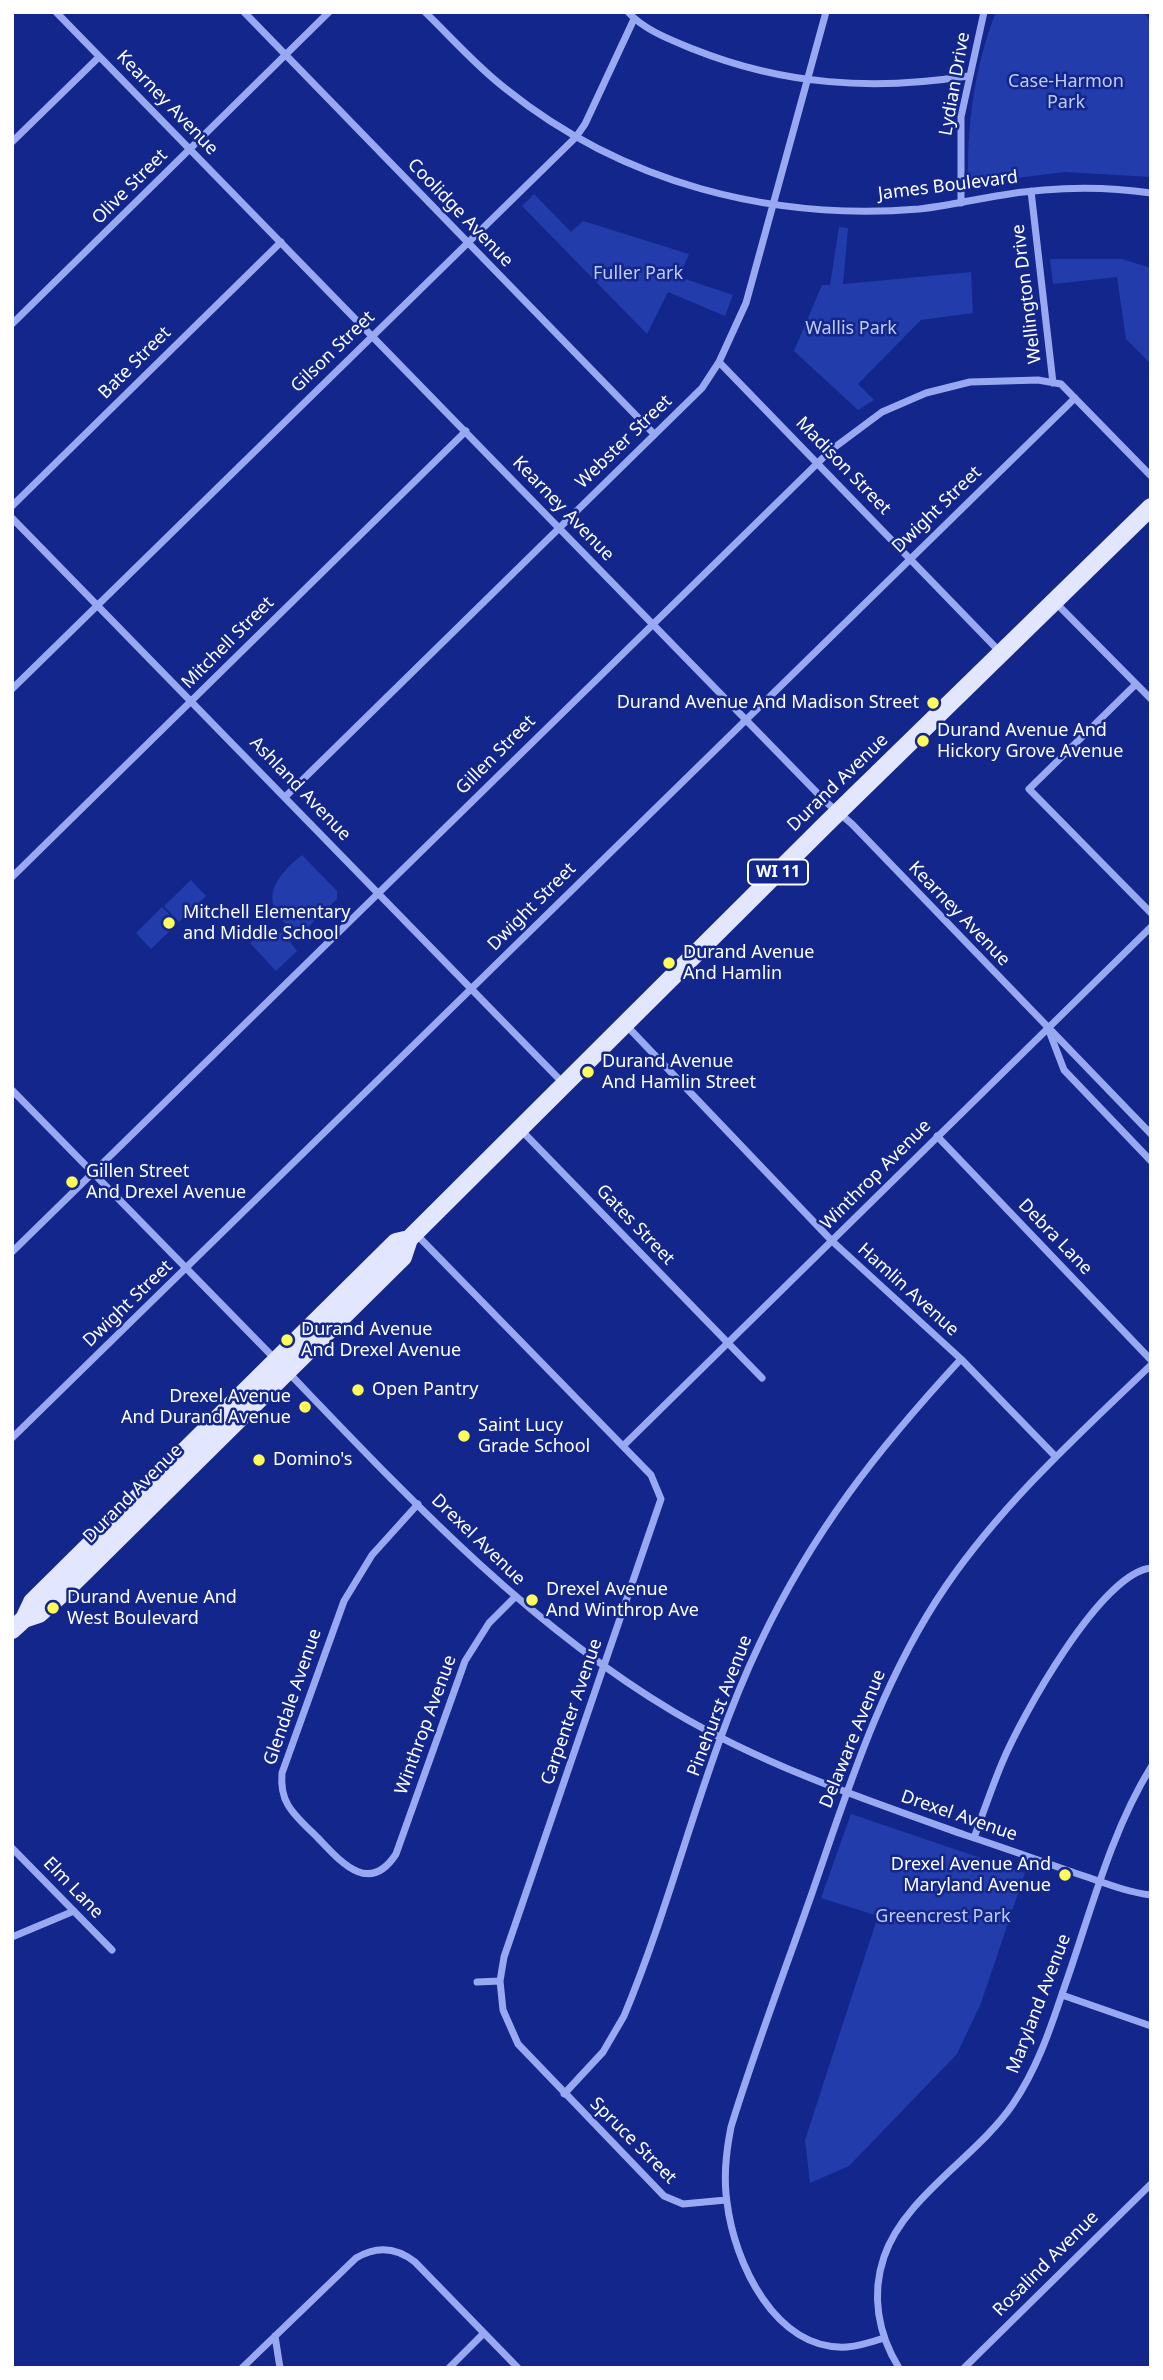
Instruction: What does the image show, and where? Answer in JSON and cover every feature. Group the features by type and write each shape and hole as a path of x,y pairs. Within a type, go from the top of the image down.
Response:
{"main road":[{"name":"Durand Avenue","path":"18,1624 39,1614 65,1591 282,1366 406,1254 412,1236 564,1084 1151,507"}],"street":[{"name":"Kearney Avenue","path":"56,12 1151,1134"},
{"name":"Coolidge Avenue","path":"244,12 654,435"},
{"name":"Olive Street","path":"12,324 328,12"},
{"path":"628,12 634,19 679,43 718,59 807,81 890,85 968,76"},
{"name":"Webster Street","path":"285,797 702,388 719,362 746,303 826,12"},
{"name":"Lydian Drive","path":"961,203 959,155 968,76 984,12"},
{"name":"James Boulevard","path":"427,13 506,89 576,137 669,180 716,194 774,206 873,212 961,203 1031,191 1087,188 1151,193"},
{"name":"Gilson Street","path":"12,689 576,137 585,124 634,19"},
{"path":"12,142 99,57"},
{"name":"Wellington Drive","path":"1031,191 1053,383 1061,384 1151,476"},
{"name":"Bate Street","path":"12,506 281,242"},
{"name":"Madison Street","path":"719,362 1002,654"},
{"name":"Gillen Street","path":"12,1252 817,463 867,421 926,393 993,380 1053,383"},
{"name":"Dwight Street","path":"12,1438 1075,398"},
{"name":"Mitchell Street","path":"12,877 466,431"},
{"name":"Ashland Avenue","path":"12,518 564,1084"},
{"path":"1054,601 1151,699"},
{"path":"1136,684 1030,789 1151,913"},
{"name":"Winthrop Avenue","path":"623,1446 1151,927"},
{"name":"Hamlin Avenue","path":"625,1024 832,1241 961,1359 1056,1457"},
{"name":"Kearney Avenue","path":"1047,1028 1064,1070 1151,1161"},
{"name":"Drexel Avenue","path":"12,1090 418,1504 515,1597 605,1667 675,1712 723,1738 846,1793 1101,1882 1151,1895"},
{"name":"Gates Street","path":"520,1129 762,1378"},
{"name":"Debra Lane","path":"937,1136 1151,1360"},
{"name":"Carpenter Avenue","path":"412,1236 623,1446 656,1482 661,1499 504,1956 500,1981 502,2003"},
{"name":"Pinehurst Avenue","path":"564,2094 603,2052 624,2016 723,1738 759,1645 793,1576 834,1510 881,1448 961,1359"},
{"name":"Delaware Avenue","path":"726,2200 726,2162 731,2127 846,1793 882,1701 911,1642 985,1533 1056,1457 1151,1365"},
{"name":"Glendale Avenue","path":"380,1870 362,1873 342,1863 287,1804 281,1785 282,1773 344,1601 372,1555 418,1504"},
{"path":"974,1838 1003,1761 1054,1667 1104,1601 1131,1573 1149,1568"},
{"name":"Winthrop Avenue","path":"380,1870 396,1854 465,1661 480,1635 515,1597"},
{"name":"Maryland Avenue","path":"884,2338 878,2318 877,2285 884,2254 894,2234 914,2209 980,2143 1012,2106 1037,2064 1128,1811 1151,1768"},
{"name":"Elm Lane","path":"12,1848 112,1950"},
{"path":"12,1937 74,1911"},
{"path":"477,1982 500,1981"},
{"path":"1062,1995 1151,2026"},
{"name":"Spruce Street","path":"502,2003 518,2044 664,2196 683,2203 726,2200"},
{"name":"Rosalind Avenue","path":"964,2368 1151,2184"},
{"path":"726,2200 733,2235 746,2269 764,2300 789,2327 806,2339 834,2347 862,2345 884,2338 899,2368"},
{"path":"242,2368 356,2258 374,2250 387,2249 406,2256 518,2368"},
{"path":"449,2368 484,2333"},
{"path":"275,2336 280,2368"}],"green space":[{"name":"Case-Harmon Park","path":"996,12 1144,12 1151,22 1151,177 1065,172 968,184 973,97 982,54"},
{"name":"Fuller Park","path":"534,194 571,232 583,221 689,254 679,277 733,295 725,316 668,292 647,334 522,206"},
{"name":"Wallis Park","path":"839,227 848,228 843,284 971,272 973,313 921,320 858,384 874,400 858,410 794,351 822,285 830,285"},
{"path":"1050,259 1122,259 1151,268 1151,364 1126,339 1117,277 1053,284"},
{"path":"302,855 337,891 337,899 301,934 278,915 273,905 273,895 282,875"},
{"path":"191,880 206,896 179,922 164,906"},
{"path":"162,907 178,923 151,949 136,933"},
{"path":"266,930 283,933 297,951 276,971 250,943"},
{"name":"Greencrest Park","path":"851,1814 1025,1873 981,2003 957,2054 849,2166 810,2183 805,2140 878,1916 821,1898"}],"place":[{"name":"Durand Avenue And Madison Street","path":"933,703"},
{"name":"Durand Avenue And Hickory Grove Avenue","path":"923,741"},
{"name":"Mitchell Elementary and Middle School","path":"169,923"},
{"name":"Durand Avenue And Hamlin","path":"669,963"},
{"name":"Durand Avenue And Hamlin Street","path":"588,1072"},
{"name":"Gillen Street And Drexel Avenue","path":"72,1182"},
{"name":"Durand Avenue And Drexel Avenue","path":"287,1340"},
{"name":"Open Pantry","path":"358,1390"},
{"name":"Drexel Avenue And Durand Avenue","path":"305,1407"},
{"name":"Saint Lucy Grade School","path":"464,1436"},
{"name":"Domino's","path":"259,1460"},
{"name":"Drexel Avenue And Winthrop Ave","path":"532,1600"},
{"name":"Durand Avenue And West Boulevard","path":"53,1608"},
{"name":"Drexel Avenue And Maryland Avenue","path":"1065,1875"}]}
